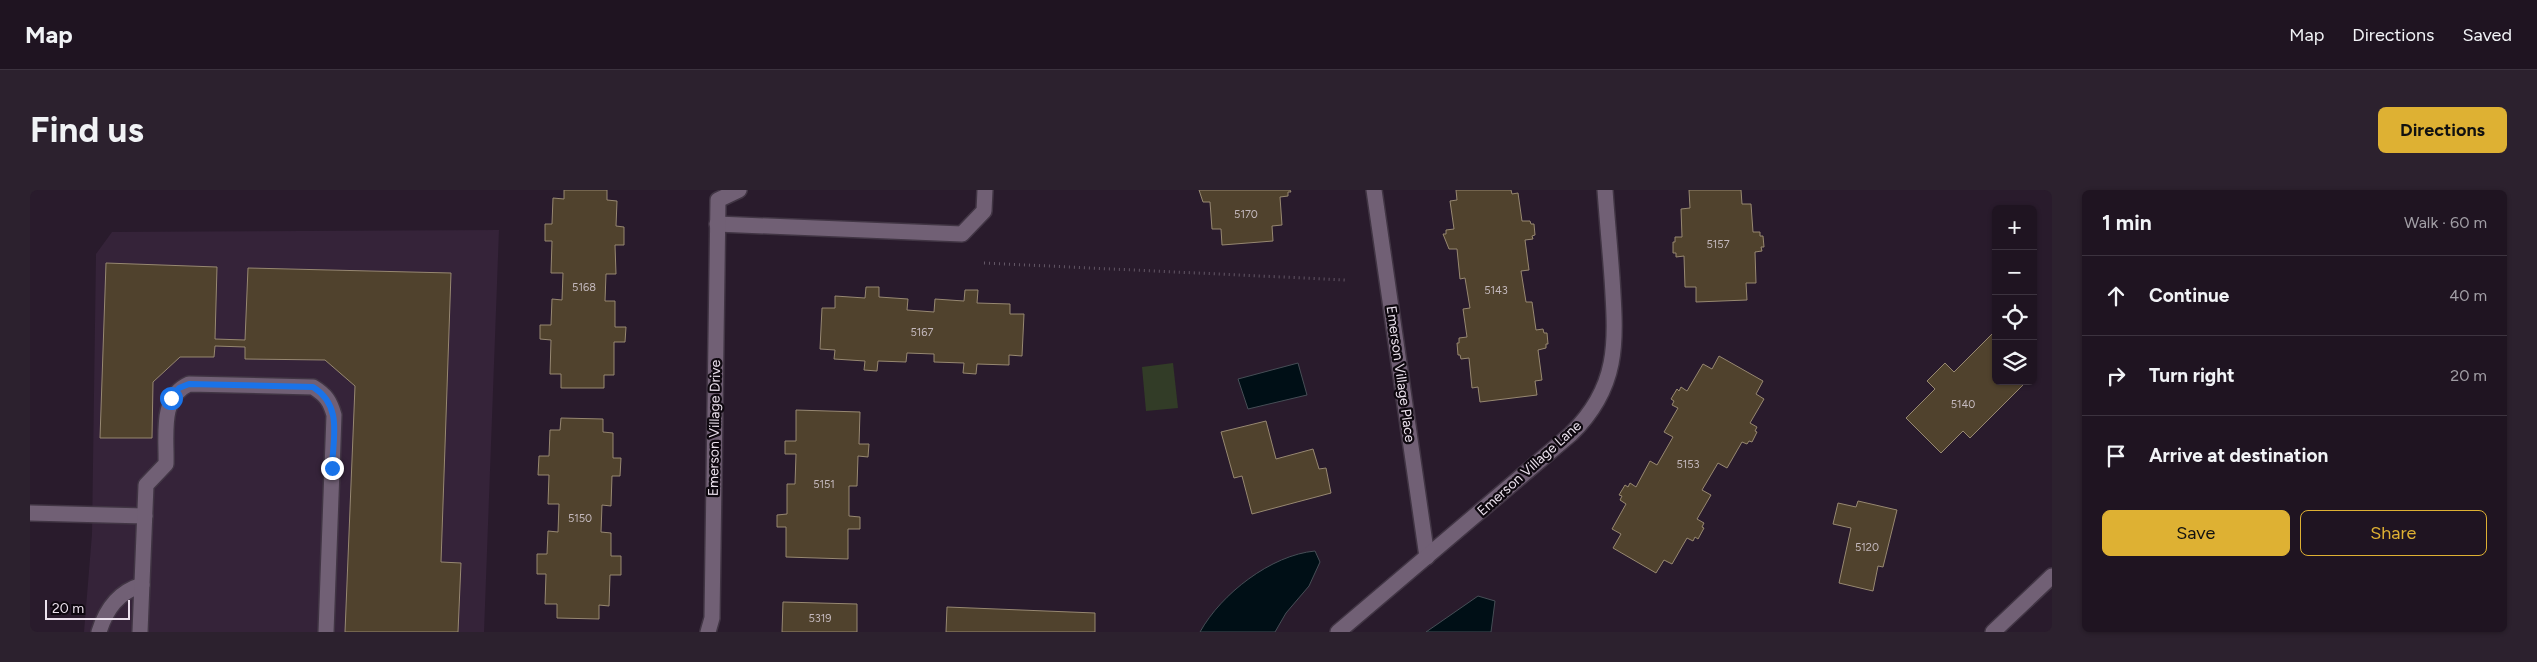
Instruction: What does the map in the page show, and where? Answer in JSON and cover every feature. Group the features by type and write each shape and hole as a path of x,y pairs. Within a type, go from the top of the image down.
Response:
{"street":[{"name":"Emerson Village Drive","path":"708,632 712,618 718,200 739,190"},
{"path":"717,224 962,234 984,211 985,190"},
{"name":"Emerson Village Place","path":"1374,190 1428,557"},
{"name":"Emerson Village Lane","path":"1338,632 1571,434 1600,397 1613,359 1615,328 1605,190"},
{"path":"140,632 146,485 166,464 167,414 171,398 179,388 189,384 313,387 325,394 331,403 334,415 326,632"},
{"path":"30,512 144,516"},
{"path":"1993,632 2052,576"},
{"path":"99,632 102,621 113,602 128,589 142,585"}],"path":[{"path":"984,263 1346,280"}],"shaded area":[{"path":"499,230 484,632 84,632 92,534 96,254 112,232"},
{"path":"1298,363 1307,395 1248,409 1238,379"},
{"path":"1315,551 1320,562 1309,586 1286,613 1275,632 1200,632 1221,604 1249,579 1281,560"},
{"path":"1478,596 1495,601 1491,632 1426,632"}],"green space":[{"path":"1173,363 1178,408 1146,411 1142,367"}],"building":[{"path":"564,190 607,190 607,200 617,201 616,226 624,227 624,245 615,245 616,274 606,274 605,301 615,301 615,327 626,327 625,342 614,342 614,375 604,375 604,388 561,388 561,374 550,374 551,340 540,339 540,325 551,325 552,299 562,300 563,273 551,273 552,241 545,241 545,224 552,224 553,198 564,199"},
{"path":"1199,190 1290,190 1291,192 1288,192 1288,196 1280,197 1282,225 1272,226 1273,241 1222,245 1221,229 1212,229 1210,202 1203,202"},
{"path":"1456,190 1511,190 1512,194 1518,193 1522,221 1530,221 1531,224 1534,224 1535,235 1532,236 1533,239 1525,240 1529,270 1521,271 1526,302 1532,302 1536,330 1543,329 1544,333 1547,333 1548,344 1546,344 1546,348 1538,350 1542,380 1535,381 1537,395 1480,402 1478,387 1472,388 1469,358 1461,359 1460,355 1458,355 1457,343 1459,343 1459,338 1467,337 1463,309 1470,308 1465,278 1460,279 1457,249 1449,249 1443,234 1446,234 1446,230 1454,229 1450,201 1457,200"},
{"path":"1689,190 1741,190 1742,204 1751,204 1753,232 1760,232 1760,236 1763,236 1764,247 1761,247 1762,251 1755,252 1756,283 1746,283 1747,300 1696,302 1696,287 1685,287 1684,256 1676,257 1676,253 1673,253 1673,242 1675,242 1675,237 1682,237 1681,209 1690,208"},
{"path":"106,263 217,267 215,339 245,340 248,268 451,273 441,562 461,563 458,632 345,632 355,386 325,360 245,359 245,347 215,346 214,357 180,357 153,382 152,438 100,438"},
{"path":"866,287 879,287 879,297 908,299 907,310 934,312 935,299 964,301 965,290 978,290 977,303 1010,304 1010,314 1024,314 1022,356 1009,355 1009,365 977,364 976,374 963,373 964,363 934,362 934,354 907,353 906,362 878,361 877,371 864,370 865,361 834,359 835,350 820,349 822,308 835,308 835,296 865,298"},
{"path":"1992,334 1992,385 2023,385 1970,438 1963,431 1941,453 1906,418 1935,389 1927,381 1945,363 1954,372"},
{"path":"1719,356 1763,381 1756,394 1764,399 1750,423 1757,427 1755,431 1757,432 1752,442 1749,441 1747,444 1742,442 1727,468 1718,463 1702,490 1711,495 1697,519 1704,523 1702,527 1704,528 1698,539 1695,537 1693,541 1687,538 1672,564 1664,560 1656,573 1613,548 1621,534 1612,529 1626,504 1620,500 1622,496 1619,495 1625,485 1628,487 1630,483 1636,487 1650,461 1657,465 1673,437 1664,432 1678,408 1672,405 1674,401 1671,399 1677,389 1679,391 1681,387 1687,391 1703,364 1712,369"},
{"path":"796,410 860,412 859,444 869,444 868,457 858,456 857,486 849,486 849,516 860,517 860,529 848,529 848,559 786,557 786,527 777,527 777,515 787,514 787,484 795,484 796,454 785,454 785,441 796,441"},
{"path":"561,418 603,419 603,432 613,433 613,458 621,458 620,476 612,476 611,506 602,505 601,532 611,533 611,556 621,556 621,575 610,575 609,606 599,605 599,619 557,618 557,604 545,604 546,574 537,574 537,554 547,554 548,531 558,532 559,504 548,504 549,475 538,475 539,456 549,456 550,430 560,430"},
{"path":"1266,421 1276,459 1313,449 1319,469 1326,468 1331,493 1252,514 1242,476 1234,478 1221,432"},
{"path":"1858,501 1897,510 1883,567 1878,566 1873,591 1839,583 1851,528 1833,524 1838,503 1856,507"},
{"path":"783,602 857,604 857,632 782,632"},
{"path":"947,607 1095,613 1095,632 946,632"}],"route":[{"path":"171,398 179,388 189,384 313,387 325,394 331,403 334,415 332,468"}]}
